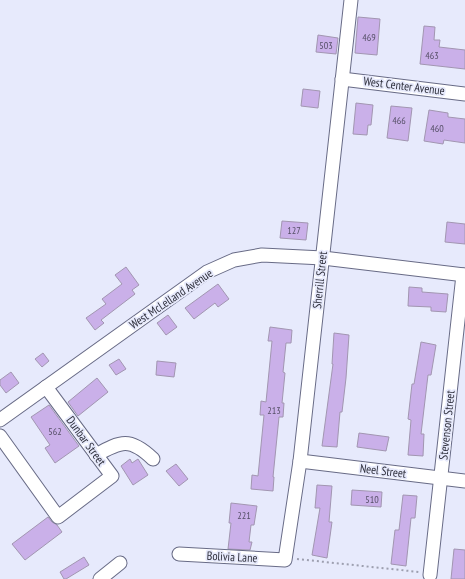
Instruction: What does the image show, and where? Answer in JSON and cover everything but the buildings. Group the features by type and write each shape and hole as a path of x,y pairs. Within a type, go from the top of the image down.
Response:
{"street":[{"name":"Sherrill Street","path":"285,560 300,461 351,0"},
{"name":"West Center Avenue","path":"342,79 465,94"},
{"name":"West McLelland Avenue","path":"0,420 207,272 234,260 262,255 323,258 464,275"},
{"name":"Stevenson Street","path":"430,574 464,275"},
{"name":"Dunbar Street","path":"0,436 58,517 112,476 46,387"},
{"path":"96,455 111,446 126,443 140,448 153,459"},
{"name":"Neel Street","path":"300,461 465,481"},
{"name":"Bolivia Lane","path":"179,554 285,560"},
{"path":"100,579 120,563"}],"path":[{"path":"285,560 300,558 430,574"}]}
